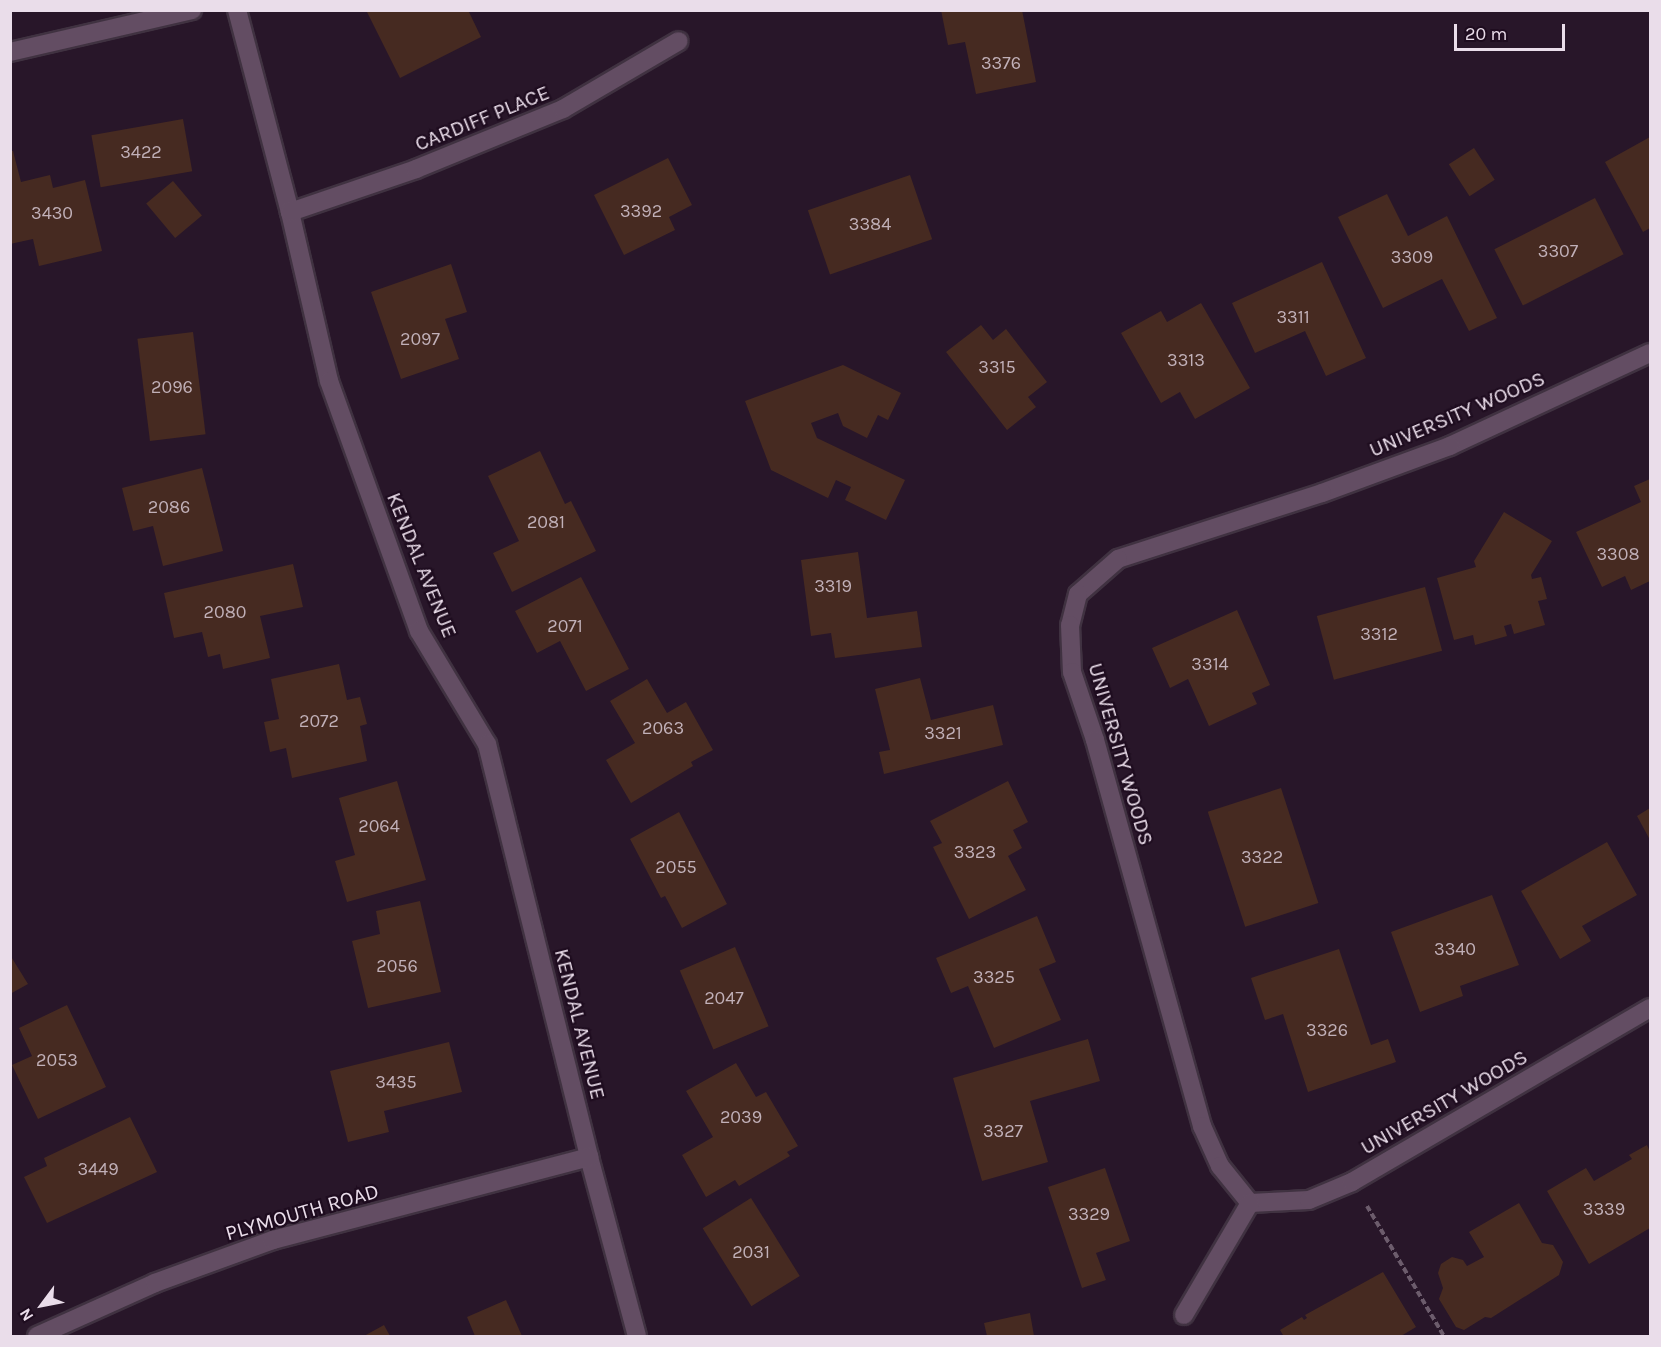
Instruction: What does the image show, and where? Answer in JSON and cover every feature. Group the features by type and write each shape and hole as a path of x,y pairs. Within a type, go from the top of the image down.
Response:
{"street":[{"path":"10,52 192,10"},
{"name":"KENDAL AVENUE","path":"237,10 290,212 329,381 419,631 487,744 589,1157 637,1336"},
{"name":"CARDIFF PLACE","path":"290,212 416,169 563,110 679,41"},
{"name":"UNIVERSITY WOODS","path":"1650,353 1450,446 1322,493 1118,559 1078,594 1070,625 1072,672 1095,740 1202,1126 1220,1166 1250,1203 1308,1200 1353,1182 1650,1008"},
{"name":"PLYMOUTH ROAD","path":"37,1336 155,1283 273,1240 589,1157"},
{"path":"1184,1315 1250,1203"}],"path":[{"path":"1353,1182 1444,1336"}],"building":[{"path":"366,10 468,10 481,37 400,78"},
{"path":"941,10 1022,10 1036,82 976,94 965,42 948,45"},
{"path":"183,119 192,171 101,187 91,135"},
{"path":"1650,137 1650,228 1643,232 1605,162"},
{"path":"1474,148 1495,180 1470,196 1449,164"},
{"path":"10,151 13,151 21,182 50,175 53,188 85,180 102,251 39,266 33,239 10,244"},
{"path":"668,158 692,205 669,217 675,230 624,255 594,195"},
{"path":"910,175 932,239 830,274 808,210"},
{"path":"173,181 202,215 175,238 146,203"},
{"path":"1387,194 1408,236 1447,216 1497,318 1469,331 1442,279 1383,308 1338,217"},
{"path":"1595,198 1624,254 1523,305 1494,249"},
{"path":"1322,262 1366,358 1326,376 1305,331 1255,353 1232,303"},
{"path":"451,264 467,312 445,319 459,359 401,379 371,292"},
{"path":"1201,303 1250,388 1195,419 1180,392 1161,403 1121,333 1161,311 1167,322"},
{"path":"981,325 993,340 1006,329 1047,382 1028,397 1036,407 1007,430 946,352"},
{"path":"193,332 206,434 150,441 137,339"},
{"path":"843,365 901,393 888,420 878,415 867,438 843,426 838,413 811,423 817,438 905,480 886,520 845,500 851,487 836,480 828,498 771,470 745,401"},
{"path":"540,451 565,504 571,501 596,551 512,592 493,553 519,541 488,476"},
{"path":"202,468 223,551 163,566 153,526 133,531 122,488"},
{"path":"1650,479 1650,581 1631,590 1625,576 1602,587 1576,532 1641,502 1634,486"},
{"path":"1504,512 1552,541 1531,575 1532,579 1541,577 1547,599 1538,601 1545,625 1514,634 1511,624 1504,626 1507,636 1475,645 1473,635 1454,640 1437,578 1476,567 1474,561"},
{"path":"858,552 867,618 917,611 922,647 835,658 831,633 811,636 801,560"},
{"path":"293,564 303,607 260,616 270,658 223,669 220,654 208,657 202,632 174,638 164,593"},
{"path":"581,577 629,669 586,691 560,641 537,653 515,611"},
{"path":"1425,587 1442,651 1334,680 1317,616"},
{"path":"1237,610 1270,685 1252,693 1257,704 1209,726 1188,679 1170,688 1152,648"},
{"path":"339,664 347,700 360,697 367,724 360,726 367,761 292,778 286,748 270,752 264,722 279,719 271,679"},
{"path":"920,678 931,720 993,705 1003,745 884,774 879,752 890,750 875,689"},
{"path":"647,679 667,713 686,702 713,750 691,762 693,766 631,803 606,760 635,743 610,701"},
{"path":"397,781 426,880 347,902 335,861 355,855 339,798"},
{"path":"1008,781 1028,822 1013,830 1022,848 1008,856 1026,890 969,919 933,847 942,843 930,821"},
{"path":"1281,788 1318,903 1245,927 1208,812"},
{"path":"1650,808 1650,840 1637,816"},
{"path":"679,812 727,904 682,928 665,896 661,898 630,839"},
{"path":"1607,842 1637,895 1582,926 1591,941 1560,959 1521,891"},
{"path":"1492,895 1519,965 1460,986 1463,996 1420,1012 1391,932"},
{"path":"420,901 441,992 368,1008 352,941 380,934 376,911"},
{"path":"1037,916 1056,962 1039,969 1061,1020 994,1048 968,986 951,993 936,958"},
{"path":"735,947 769,1026 713,1050 680,970"},
{"path":"1339,949 1371,1045 1388,1039 1396,1062 1308,1092 1283,1014 1265,1020 1251,978"},
{"path":"10,955 28,984 10,994"},
{"path":"67,1005 106,1087 38,1119 12,1065 32,1056 19,1028"},
{"path":"1088,1039 1100,1081 1030,1101 1048,1162 982,1181 953,1078"},
{"path":"449,1042 462,1092 384,1111 389,1132 348,1142 330,1071"},
{"path":"736,1063 756,1097 766,1092 798,1146 787,1152 790,1156 739,1186 735,1180 706,1197 682,1155 713,1137 686,1091"},
{"path":"130,1117 157,1172 47,1223 24,1177 47,1166 44,1158"},
{"path":"1647,1145 1650,1152 1650,1228 1589,1264 1547,1191 1586,1168 1594,1181 1632,1159 1629,1155"},
{"path":"1105,1168 1130,1241 1096,1253 1106,1280 1082,1288 1048,1187"},
{"path":"751,1198 800,1276 751,1306 703,1228"},
{"path":"1519,1203 1542,1243 1553,1245 1563,1262 1559,1275 1491,1318 1485,1317 1464,1330 1456,1327 1439,1299 1443,1288 1438,1273 1441,1264 1452,1257 1463,1260 1467,1266 1484,1257 1469,1232"},
{"path":"1383,1272 1416,1327 1401,1336 1279,1336 1283,1335 1280,1330 1302,1317 1304,1320 1307,1318 1305,1315"},
{"path":"506,1300 522,1336 475,1336 467,1317"},
{"path":"1030,1313 1034,1336 987,1336 984,1323"},
{"path":"384,1325 390,1336 364,1336"}]}
